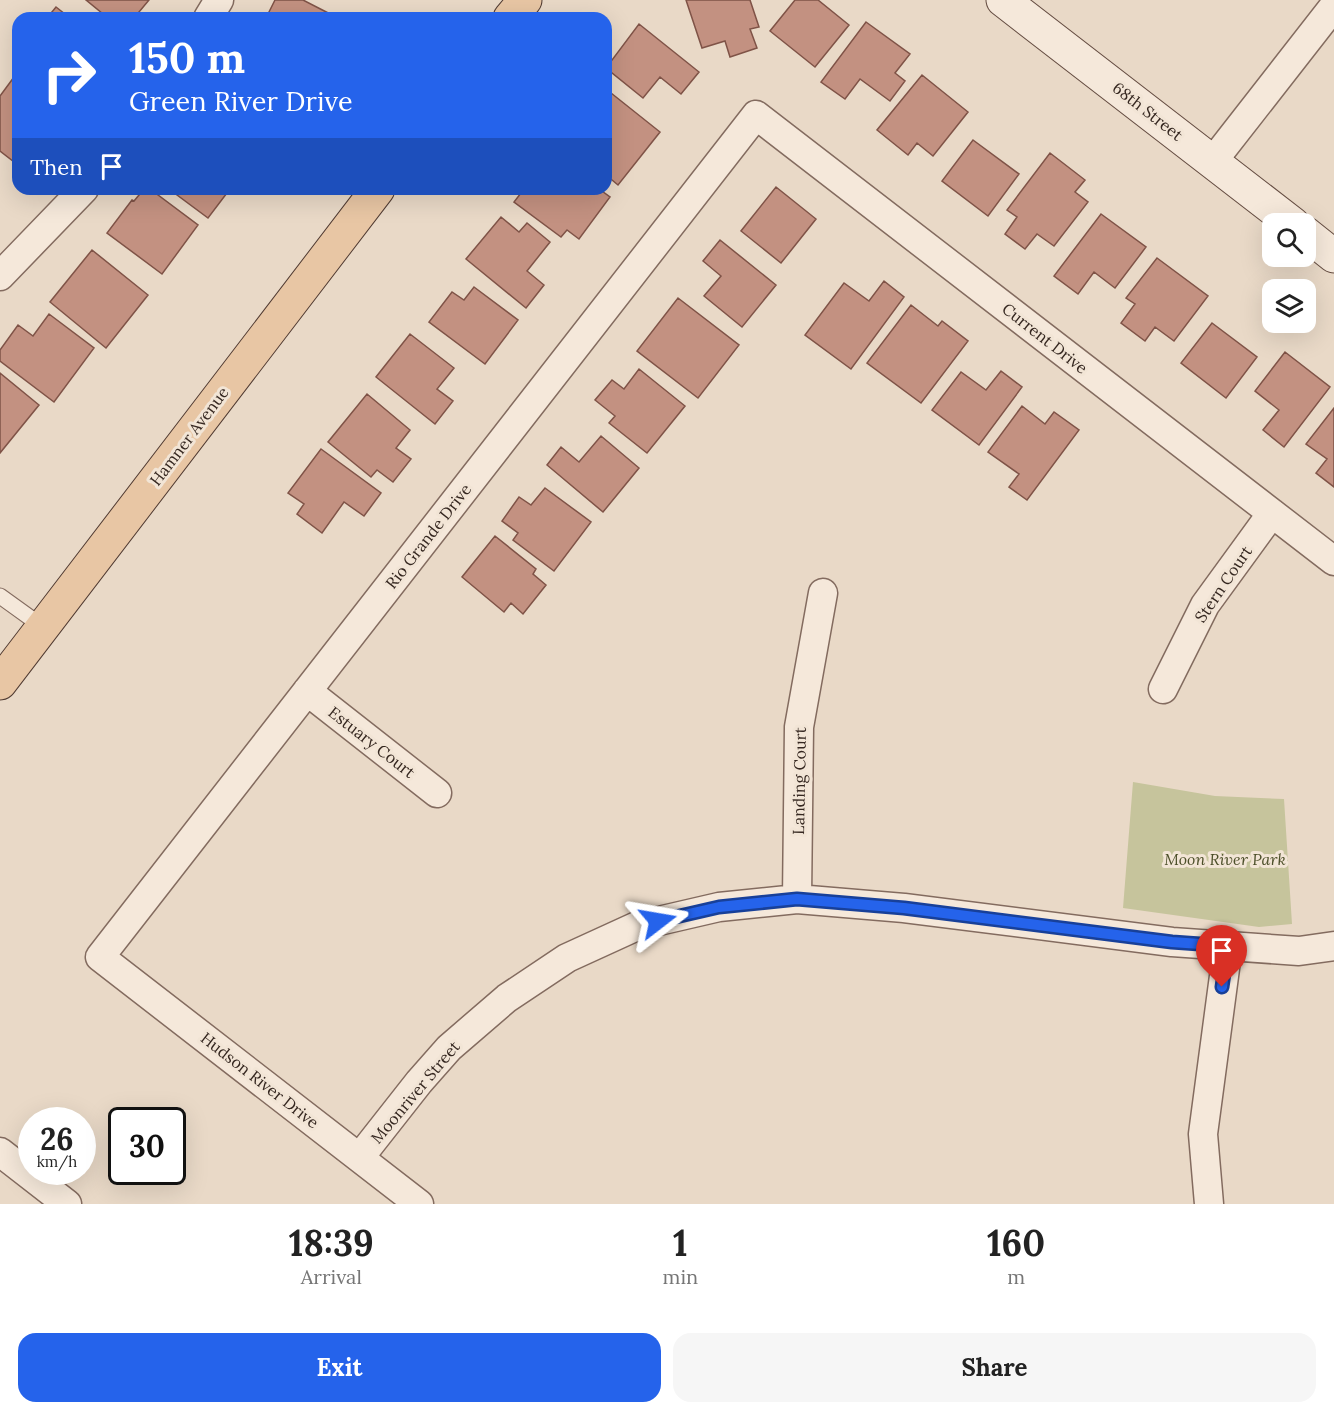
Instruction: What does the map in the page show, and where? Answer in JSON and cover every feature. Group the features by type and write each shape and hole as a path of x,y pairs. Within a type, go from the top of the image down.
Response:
{"main road":[{"path":"515,12 525,0"},
{"name":"Hamner Avenue","path":"0,683 373,195"}],"street":[{"name":"68th Street","path":"1003,0 1279,213"},
{"path":"1213,161 1334,6"},
{"name":"Current Drive","path":"756,115 1334,561"},
{"name":"Rio Grande Drive","path":"100,957 756,115"},
{"path":"0,276 78,195"},
{"path":"1316,242 1334,256"},
{"name":"Stern Court","path":"1163,689 1205,605 1272,513"},
{"name":"Landing Court","path":"797,899 799,727 823,593"},
{"name":"Estuary Court","path":"307,691 437,793"},
{"name":"Moonriver Street","path":"360,1157 449,1048 507,998 567,958 638,926 719,907 797,899 904,908 1161,940 1228,946 1299,951 1334,946"},
{"path":"1209,1204 1203,1134 1228,946"},
{"name":"Hudson River Drive","path":"100,957 419,1204"},
{"path":"0,1152 67,1204"}],"lane":[{"path":"0,596 43,627"}],"green space":[{"name":"Moon River Park","path":"1133,782 1215,796 1284,799 1292,924 1259,927 1123,908"}],"building":[{"path":"86,0 149,0 139,12 101,12"},
{"path":"275,0 303,0 326,12 269,12"},
{"path":"686,0 750,0 759,27 750,29 757,48 730,57 725,41 702,48"},
{"path":"795,0 818,0 849,25 815,67 770,31"},
{"path":"56,7 62,12 52,12"},
{"path":"866,22 910,54 895,73 905,81 890,101 860,79 845,99 821,82"},
{"path":"639,24 699,72 681,94 660,77 643,98 612,73 612,60"},
{"path":"922,75 968,112 933,156 917,143 908,155 877,130"},
{"path":"12,80 12,160 0,151 0,96"},
{"path":"612,94 660,132 618,185 612,180"},
{"path":"973,140 1019,174 988,216 942,181"},
{"path":"1050,153 1085,180 1075,192 1088,202 1054,246 1037,234 1025,249 1005,234 1017,217 1007,210"},
{"path":"776,187 816,219 781,263 741,231"},
{"path":"139,195 158,195 198,225 162,274 107,233 132,200 134,201"},
{"path":"177,195 225,195 208,218"},
{"path":"519,195 607,195 610,197 579,239 567,230 561,237 514,202"},
{"path":"1101,214 1146,247 1115,288 1094,272 1078,294 1054,276"},
{"path":"501,217 519,232 527,223 550,242 527,271 544,285 526,308 466,259"},
{"path":"720,240 776,285 742,327 704,296 721,276 703,261"},
{"path":"92,250 148,295 106,348 50,302"},
{"path":"1157,258 1208,296 1174,341 1155,327 1145,341 1121,323 1135,304 1126,298"},
{"path":"884,281 904,297 851,369 805,335 844,283 869,301"},
{"path":"474,287 518,320 485,364 429,322 452,292 464,300"},
{"path":"678,298 739,345 698,398 637,351"},
{"path":"911,305 938,326 942,321 968,341 921,403 867,363"},
{"path":"49,314 94,348 54,402 0,361 0,350 18,325 33,336"},
{"path":"1212,323 1257,357 1226,398 1181,363"},
{"path":"410,334 454,368 437,389 453,401 435,424 376,377"},
{"path":"1285,352 1330,387 1284,447 1263,430 1279,410 1255,391"},
{"path":"639,369 685,406 647,453 609,423 615,416 595,400 612,380 624,389"},
{"path":"1001,371 1022,387 979,445 932,410 961,372 986,390"},
{"path":"0,373 39,405 0,453"},
{"path":"367,394 410,430 396,448 411,459 393,482 377,470 371,477 328,442"},
{"path":"1022,406 1045,424 1054,412 1079,430 1027,500 1009,487 1019,474 988,452"},
{"path":"1334,408 1334,487 1316,473 1327,459 1306,444"},
{"path":"601,436 639,468 603,512 547,465 561,447 579,462"},
{"path":"321,449 381,493 364,516 344,502 322,533 297,514 304,504 288,493"},
{"path":"545,488 591,522 554,571 513,540 518,533 502,521 519,497 531,505"},
{"path":"495,536 536,569 533,574 546,585 523,614 511,603 504,612 462,577"}],"route":[{"path":"658,921 719,907 797,899 904,908 1172,942 1228,946 1222,987"}]}
